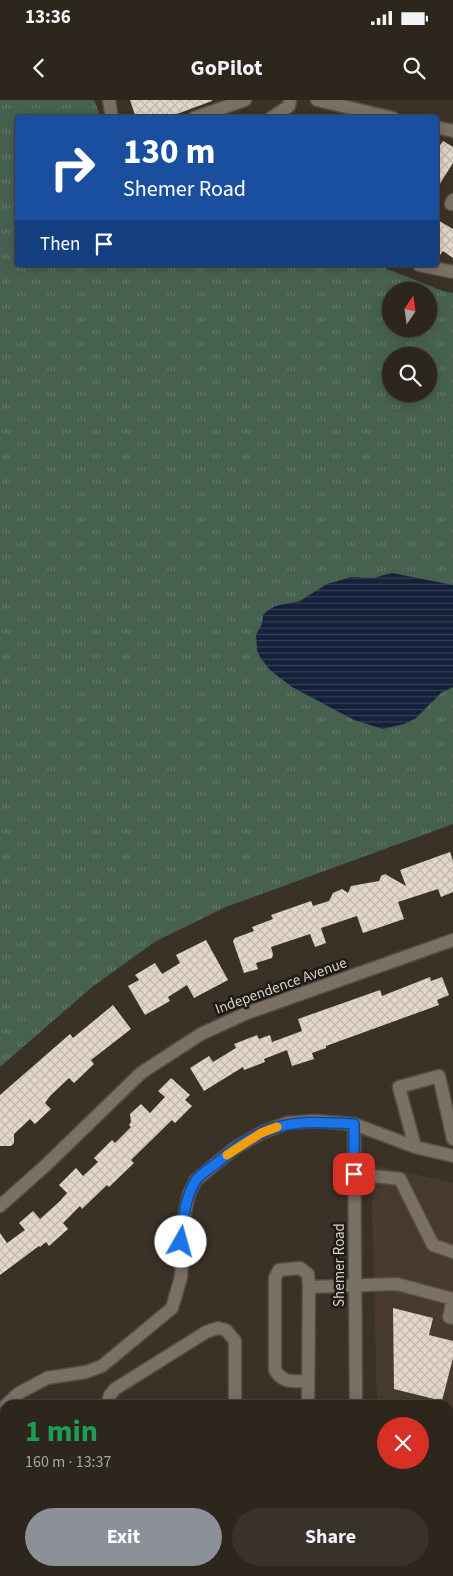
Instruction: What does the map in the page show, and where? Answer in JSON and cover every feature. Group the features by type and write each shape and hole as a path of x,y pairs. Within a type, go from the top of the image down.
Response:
{"street":[{"path":"109,100 112,115"},
{"path":"202,115 245,100"},
{"path":"276,115 289,106 290,100"},
{"path":"316,100 380,115"},
{"path":"439,128 453,131"},
{"path":"429,267 453,272"},
{"name":"Independence Avenue","path":"0,1206 45,1166 141,1073 201,1034 247,1013 453,940"},
{"path":"415,1147 399,1087 439,1076 453,1139"},
{"path":"12,1400 19,1393 47,1378 86,1372 102,1366 172,1308 181,1277 181,1242 189,1194 196,1180 235,1148 261,1133 287,1123 316,1121 354,1124 415,1147 453,1156"},
{"name":"Shemer Road","path":"354,1124 356,1400"},
{"path":"354,1174 400,1179 433,1246 453,1252"},
{"path":"308,1381 287,1381 279,1377 275,1370 275,1278 279,1270 286,1267 300,1268 308,1274 309,1287 308,1400"},
{"path":"309,1287 397,1284 453,1299 449,1317 453,1318"},
{"path":"109,1400 115,1389 206,1332 218,1328 226,1330 235,1341 235,1400"}],"shaded area":[{"path":"371,1164 453,1183 453,1400 377,1400"}],"green space":[{"path":"0,100 94,100 100,115 15,115 15,267 382,267 420,282 382,282 382,338 438,338 438,289 453,293 453,824 226,907 156,941 92,987 0,1067"}],"water":[{"path":"392,573 453,585 453,687 441,693 415,719 383,729 354,720 292,687 270,670 260,657 257,650 256,635 262,624 263,615 267,611 275,606 300,601 327,584 351,577 373,578"}],"building":[{"path":"130,100 212,100 174,115 135,115"},
{"path":"443,141 453,147 453,163 439,185 439,147"},
{"path":"439,221 453,229 453,258 443,251 439,256"},
{"path":"450,852 453,861 453,892 441,897 438,889 398,902 404,919 363,933 357,916 321,928 326,943 315,947 310,934 271,947 272,958 256,963 258,969 244,973 233,941 235,938 254,931 252,927 273,919 271,915 311,901 313,906 329,901 333,893 342,889 348,893 351,886 379,881 381,876 385,874 406,886 400,870"},
{"path":"206,940 228,980 194,998 187,985 168,997 170,1001 145,1015 128,986 139,980 135,975 155,963 162,974 180,963 176,955"},
{"path":"430,977 431,981 442,977 449,995 437,1000 439,1005 326,1046 326,1048 312,1053 314,1059 292,1066 287,1050 264,1059 265,1062 244,1070 243,1067 204,1091 190,1068 209,1056 213,1062 236,1048 234,1044 257,1035 259,1039 270,1035 272,1042 302,1031 298,1019 380,990 382,996"},
{"path":"113,1005 131,1029 91,1060 94,1064 74,1083 69,1078 50,1096 45,1103 51,1109 35,1124 30,1119 14,1134 14,1143 11,1146 0,1146 0,1095 70,1034 73,1038"},
{"path":"171,1078 190,1095 185,1100 192,1106 175,1123 172,1120 131,1160 134,1163 109,1187 107,1185 82,1209 80,1206 63,1223 68,1229 49,1246 46,1242 39,1246 0,1275 0,1233 7,1243 25,1230 19,1223 33,1211 40,1219 60,1201 67,1193 59,1185 76,1168 83,1176 98,1162 94,1158 112,1140 115,1143 131,1127 129,1125 131,1122 130,1114 141,1104 150,1113 165,1097 158,1091"},
{"path":"393,1308 433,1318 429,1335 453,1341 453,1358 442,1400 394,1389"}],"slow traffic":[{"path":"227,1155 235,1148 261,1133 277,1127"}],"route":[{"path":"181,1242 184,1212 189,1194 196,1180 235,1148 261,1133 287,1123 316,1121 354,1124 354,1174"}]}
